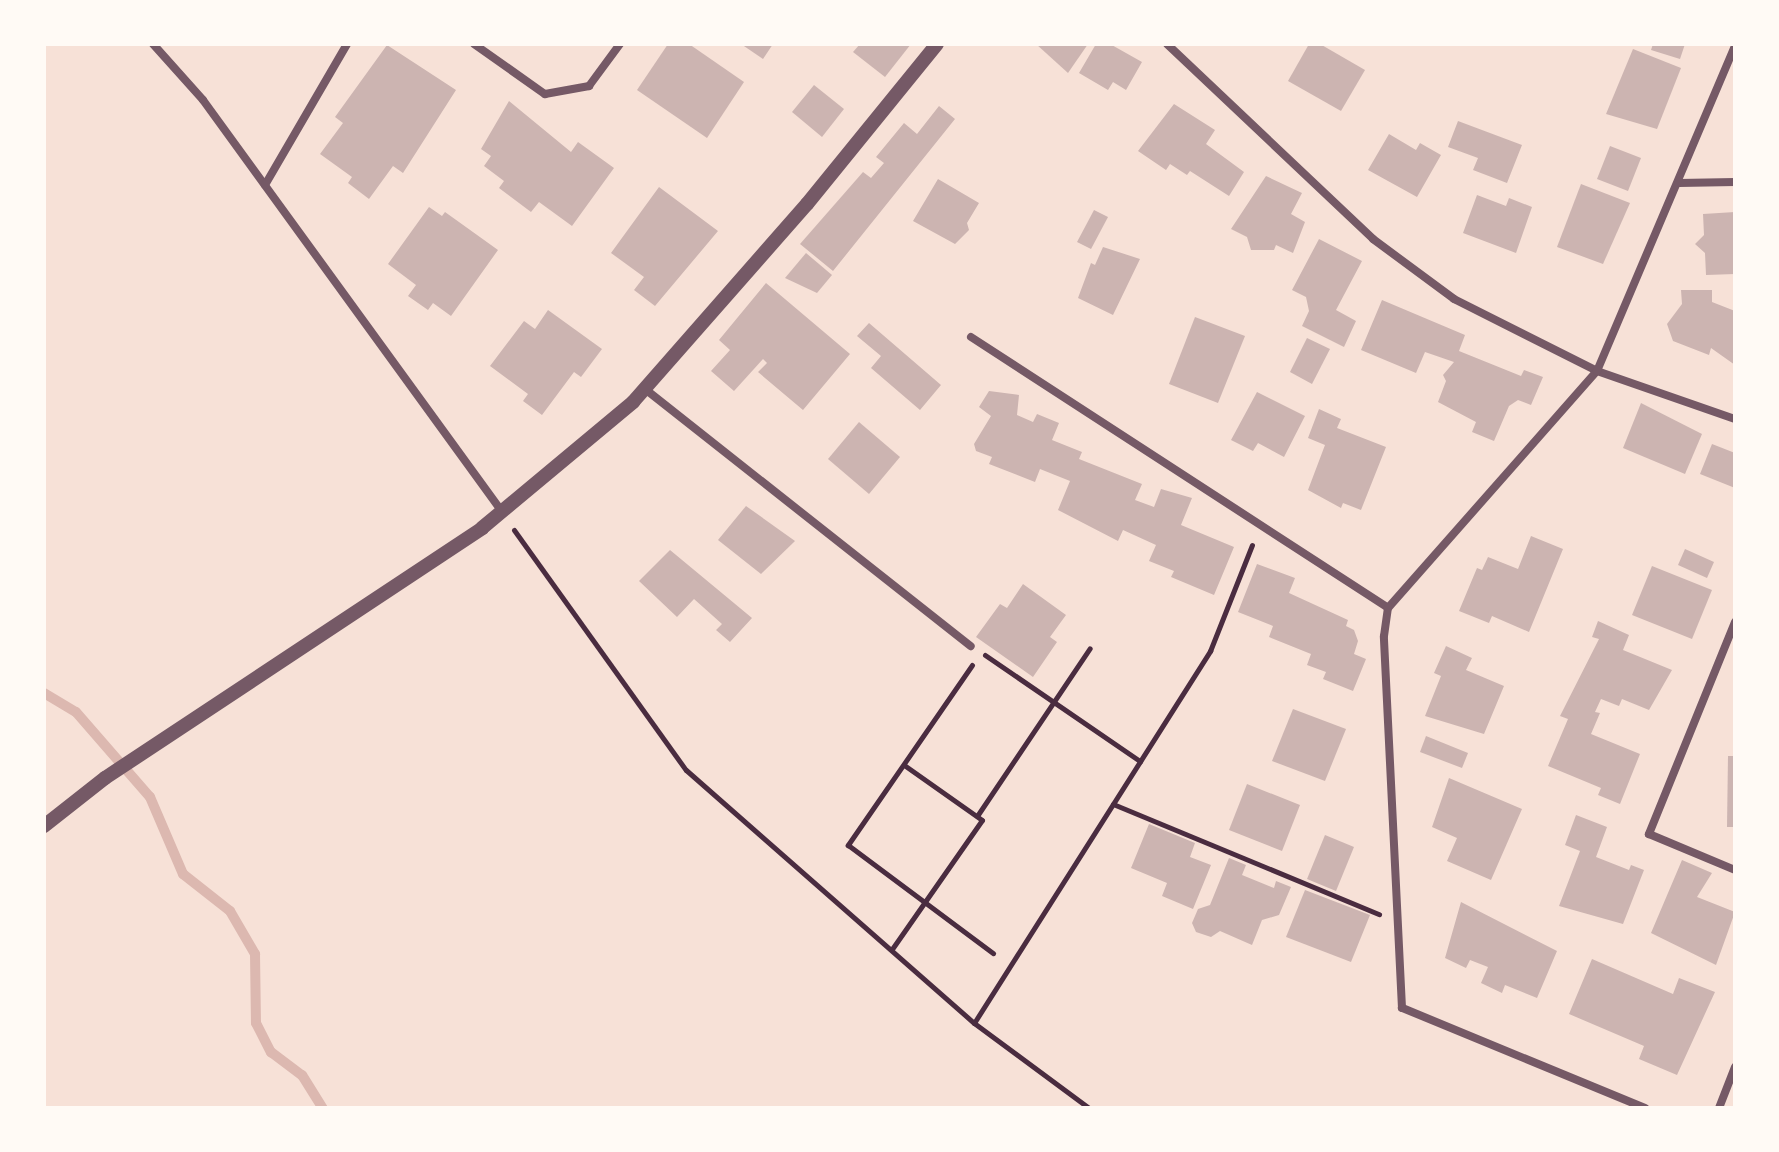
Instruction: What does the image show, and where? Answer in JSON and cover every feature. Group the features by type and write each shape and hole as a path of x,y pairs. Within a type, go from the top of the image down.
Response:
{"street":[{"path":"153,44 265,185 503,513"},
{"path":"265,185 347,44"},
{"path":"474,44 545,94 589,86 620,44"},
{"path":"44,826 105,778 503,513 645,389 807,204 937,44"},
{"path":"1167,44 1410,270 1454,299 1597,371 1735,419"},
{"path":"1645,1108 1402,1008 1394,920 1384,636 1388,608 1597,371 1735,46"},
{"path":"1679,183 1735,182"},
{"path":"971,337 1259,528 1388,608"},
{"path":"645,389 971,646"},
{"path":"1735,622 1649,834 1735,870"},
{"path":"1719,1108 1735,1067"}],"path":[{"path":"503,513 686,770 786,863 892,949 974,1023 1089,1108"},
{"path":"974,1023 1210,651 1259,528"},
{"path":"977,816 1090,648"},
{"path":"993,953 848,845 981,652 1140,761"},
{"path":"892,949 982,820 904,765"},
{"path":"1113,804 1394,920"}],"building":[{"path":"668,44 689,44 744,82 707,138 637,90"},
{"path":"741,44 773,44 763,59"},
{"path":"860,44 911,44 885,77 853,52"},
{"path":"1036,44 1088,44 1068,73"},
{"path":"1096,44 1110,44 1142,62 1126,90 1113,82 1108,90 1079,73"},
{"path":"1309,44 1320,44 1365,70 1341,111 1288,81"},
{"path":"1653,44 1685,44 1680,59 1651,50"},
{"path":"387,45 456,90 403,173 393,166 369,199 348,183 352,177 320,154 343,123 335,117"},
{"path":"1633,49 1681,68 1657,129 1606,114"},
{"path":"814,85 844,109 822,137 792,112"},
{"path":"509,101 571,152 578,142 614,168 572,226 539,202 531,212 499,188 504,181 484,166 491,156 481,149"},
{"path":"1174,104 1215,130 1206,144 1244,172 1229,196 1190,171 1187,175 1170,164 1166,170 1138,151"},
{"path":"939,106 955,119 833,271 800,244 863,172 871,178 884,163 876,157 904,123 917,134"},
{"path":"1458,121 1522,145 1507,183 1473,170 1478,158 1448,147"},
{"path":"1389,134 1416,150 1420,143 1441,155 1417,197 1368,170"},
{"path":"1610,146 1641,158 1628,191 1597,179"},
{"path":"1266,176 1302,193 1291,214 1305,222 1293,253 1276,245 1274,250 1251,250 1247,237 1231,229"},
{"path":"938,179 979,203 967,223 969,230 955,244 913,221"},
{"path":"1581,184 1630,203 1603,264 1557,247"},
{"path":"659,187 718,231 655,306 634,290 644,277 611,253"},
{"path":"1477,195 1506,206 1509,198 1532,207 1516,253 1463,233"},
{"path":"429,207 442,216 445,212 498,250 451,316 433,303 428,310 408,296 416,285 388,264"},
{"path":"1094,210 1108,217 1091,249 1077,242"},
{"path":"1735,212 1735,274 1706,275 1705,253 1695,244 1704,235 1703,214"},
{"path":"1319,239 1362,261 1336,310 1356,321 1344,347 1302,326 1309,311 1306,297 1292,290"},
{"path":"1103,247 1140,259 1113,315 1078,298 1091,263 1095,265"},
{"path":"806,253 832,275 817,293 785,278"},
{"path":"766,283 850,354 803,410 758,372 767,363 763,359 734,391 711,371 730,350 719,340"},
{"path":"1681,290 1712,290 1712,302 1735,311 1735,365 1711,348 1709,355 1673,341 1667,324 1682,304"},
{"path":"1382,300 1465,335 1459,351 1521,376 1524,370 1543,377 1531,405 1518,400 1509,406 1494,441 1472,432 1476,422 1438,402 1446,381 1443,375 1454,362 1425,352 1416,373 1361,350"},
{"path":"548,310 602,349 581,377 574,372 542,415 523,401 528,394 490,366 524,321 535,329"},
{"path":"1195,317 1245,336 1218,403 1169,384"},
{"path":"869,323 941,385 920,410 871,368 881,356 857,336"},
{"path":"1307,338 1330,349 1312,384 1290,372"},
{"path":"989,391 1019,395 1017,415 1033,422 1037,414 1059,423 1052,440 1082,452 1079,459 1142,484 1135,500 1154,507 1161,489 1192,498 1181,525 1234,547 1214,595 1171,577 1174,571 1149,561 1156,545 1123,530 1118,541 1058,510 1070,481 1040,469 1035,482 989,464 992,457 976,451 974,444 991,416 979,407"},
{"path":"1257,392 1305,416 1284,457 1258,443 1253,451 1231,440"},
{"path":"1641,403 1702,434 1685,474 1623,448"},
{"path":"1319,409 1341,419 1337,428 1386,447 1361,510 1343,503 1341,508 1308,490 1325,445 1308,438"},
{"path":"859,422 900,457 869,494 828,459"},
{"path":"1712,444 1735,453 1735,488 1700,474"},
{"path":"746,506 795,541 761,574 718,540"},
{"path":"1531,536 1563,549 1529,632 1492,616 1489,623 1459,611 1477,568 1482,570 1488,557 1518,569"},
{"path":"1685,549 1714,562 1707,578 1678,565"},
{"path":"670,550 752,618 730,642 716,630 722,624 694,599 677,617 639,581"},
{"path":"1257,564 1295,578 1289,593 1348,620 1346,626 1354,630 1358,641 1354,654 1366,659 1353,691 1323,679 1326,672 1307,665 1311,654 1269,637 1273,626 1238,612"},
{"path":"1652,566 1712,590 1692,639 1632,615"},
{"path":"1023,584 1066,615 1050,637 1057,642 1033,677 976,637 1000,604 1007,608"},
{"path":"1598,621 1629,635 1623,650 1672,670 1649,710 1622,699 1619,706 1601,699 1595,712 1600,713 1591,734 1640,754 1620,804 1598,795 1601,788 1548,766 1568,719 1560,716 1599,639 1592,637"},
{"path":"1446,646 1472,658 1466,670 1504,686 1484,734 1425,716 1441,676 1434,673"},
{"path":"1293,709 1346,729 1325,781 1272,761"},
{"path":"1426,736 1468,753 1462,768 1420,752"},
{"path":"1728,756 1735,756 1735,827 1727,827"},
{"path":"1449,778 1522,809 1491,880 1447,861 1457,838 1432,827"},
{"path":"1247,784 1300,805 1282,851 1229,830"},
{"path":"1576,815 1607,827 1596,857 1629,870 1631,865 1644,870 1623,924 1559,906 1580,851 1565,845"},
{"path":"1149,824 1195,843 1190,857 1211,865 1193,909 1162,896 1167,883 1131,868"},
{"path":"1325,835 1354,847 1336,891 1307,879"},
{"path":"1229,858 1246,865 1242,875 1274,888 1276,881 1291,887 1279,915 1262,920 1252,945 1220,931 1211,937 1196,932 1192,923 1198,909 1210,905"},
{"path":"1682,860 1712,873 1697,897 1735,912 1716,965 1651,933"},
{"path":"1305,890 1370,915 1351,962 1286,937"},
{"path":"1461,902 1557,951 1537,998 1505,985 1502,993 1481,983 1488,967 1470,960 1466,968 1445,958"},
{"path":"1592,959 1673,994 1679,978 1715,992 1677,1075 1639,1059 1644,1046 1569,1014"}],"waterway":[{"path":"44,693 76,712 150,797 183,874 230,911 255,954 256,1023 271,1052 302,1075 323,1108"}]}
